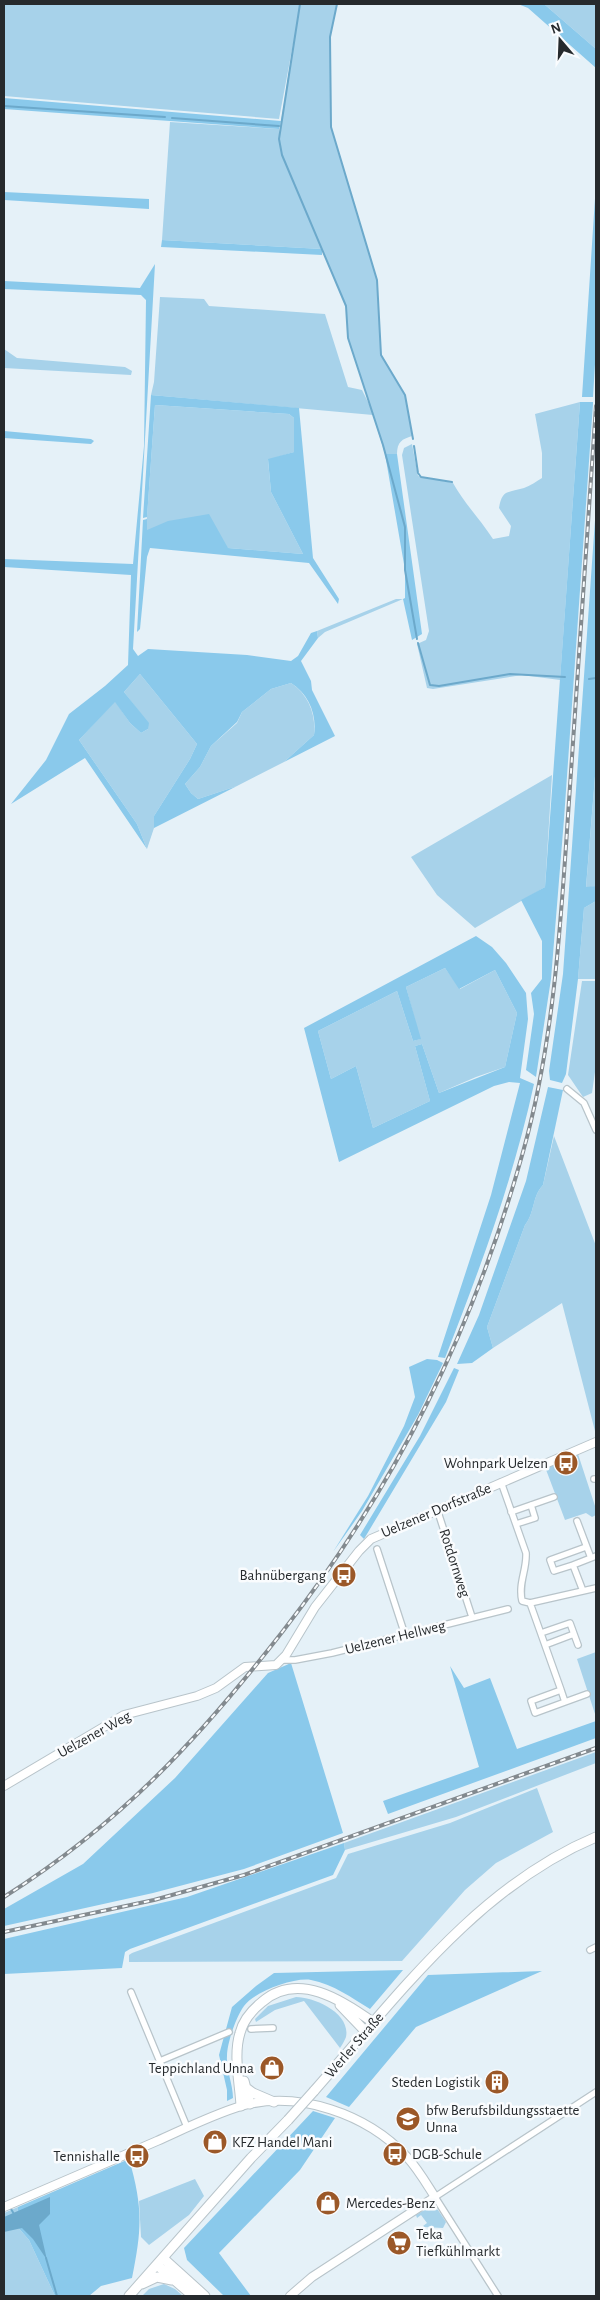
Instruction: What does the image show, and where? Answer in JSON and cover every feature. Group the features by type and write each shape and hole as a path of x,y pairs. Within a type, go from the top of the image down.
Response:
{"main road":[{"name":"Werler Straße","path":"129,2296 436,1954 480,1911 509,1888 552,1858 596,1837"},
{"path":"246,2105 238,2063 238,2048 242,2028 250,2014 264,2000 284,1990 301,1988 315,1990 336,2000 374,2023"},
{"path":"336,2000 366,2032"},
{"path":"238,2063 245,2087 246,2105"},
{"path":"245,2087 274,2102"},
{"path":"160,2261 178,2283 194,2296"},
{"path":"160,2261 205,2296"},
{"path":"140,2285 162,2277 178,2283"}],"street":[{"path":"567,1089 584,1102 596,1130"},
{"name":"Uelzener Dorfstraße","path":"282,1660 310,1614 362,1546 377,1535 596,1442"},
{"path":"501,1482 526,1552 526,1564 520,1590 522,1601 530,1603 596,1588"},
{"path":"511,1512 554,1497"},
{"path":"516,1524 535,1518 531,1505"},
{"name":"Rotdornweg","path":"437,1509 472,1617"},
{"path":"577,1521 586,1548 594,1557 554,1572 550,1560 586,1548"},
{"path":"377,1549 405,1635"},
{"path":"573,1565 583,1591"},
{"path":"530,1603 566,1702"},
{"name":"Uelzener Hellweg","path":"282,1660 314,1657 508,1609"},
{"path":"541,1633 570,1623 578,1645"},
{"path":"545,1645 574,1634"},
{"name":"Uelzener Weg","path":"4,1786 116,1718 202,1694 216,1688 242,1668 272,1666 282,1660"},
{"path":"561,1690 531,1701 535,1713 588,1694"},
{"path":"131,1992 187,2127"},
{"path":"252,2029 273,2028"},
{"path":"160,2062 229,2032"},
{"path":"290,2296 312,2277 596,2092"},
{"path":"4,2207 187,2127 246,2105 274,2102 318,2106 341,2113 372,2128 406,2156 435,2197 498,2296"}],"shaded area":[{"path":"4,4 337,4 330,37 331,127 377,280 381,354 405,395 412,436 405,438 401,442 397,454 385,454 373,415 151,395 154,382 160,297 204,299 209,306 325,314 348,387 362,390 371,408 348,338 346,306 322,249 162,240 170,122 279,129 279,134 294,39 279,119 4,96"},
{"path":"518,4 544,4 596,49 596,68 528,8"},
{"path":"544,4 596,4 596,49"},
{"path":"4,98 281,121 279,129 4,109"},
{"path":"596,183 596,348 593,397 582,397"},
{"path":"4,192 149,199 149,209 4,200"},
{"path":"162,240 322,249 322,255 161,247"},
{"path":"155,264 133,649 138,656 148,649 247,655 291,661 298,656 311,633 317,631 318,638 301,661 311,681 312,690 335,736 284,762 314,735 313,713 303,693 291,683 271,689 242,712 237,722 211,746 200,767 185,784 198,799 237,786 154,828 154,816 190,759 197,744 140,674 124,692 149,723 148,729 141,733 130,723 115,702 79,740 137,824 147,849 85,758 11,804 46,760 69,714 128,665 131,575 4,567 4,559 133,564 144,446 146,300 141,295 4,289 4,281 140,288"},
{"path":"4,349 17,358 125,367 132,371 131,375 4,368"},
{"path":"151,395 299,408 313,558 339,599 338,604 309,563 150,548 147,557 140,629 137,632 143,520 147,519 147,530 168,521 209,514 228,548 303,554 271,492 268,459 294,452 294,418 289,414 155,405 147,517 143,518"},
{"path":"580,402 560,680 522,675 433,689 427,688 417,644 426,640 429,631 402,455 404,448 412,444 418,476 453,483 493,539 509,536 511,526 499,508 502,498 507,493 526,487 542,478 542,453 535,414"},
{"path":"580,402 593,402 593,404 551,979 536,1077 526,1070 534,1014 531,993 542,979 542,941 521,900 545,887"},
{"path":"155,405 289,414 294,418 294,452 268,460 271,492 303,554 228,548 146,530"},
{"path":"4,431 91,439 94,441 91,444 4,438"},
{"path":"385,454 397,454 422,634 412,640 403,599 405,598 405,570"},
{"path":"596,506 596,764 586,887 596,886 596,901 584,908 578,979 566,1074 562,1083 550,1080 549,1071 563,974"},
{"path":"396,599 403,599 325,632 318,638 317,631"},
{"path":"140,674 197,744 190,759 154,816 154,828 147,849 137,824 79,740 115,701 130,723 141,733 148,729 148,723 124,692"},
{"path":"291,683 307,699 314,720 314,735 284,762 237,786 198,799 185,784 200,767 211,746 237,723 242,712 271,689"},
{"path":"596,764 596,886 586,888"},
{"path":"552,775 545,887 475,928 437,895 411,857"},
{"path":"596,901 596,979 578,979 584,908"},
{"path":"476,936 492,947 506,963 526,993 528,1019 520,1078 534,1084 526,1120 506,1189 445,1358 438,1357 491,1195 520,1083 509,1082 494,1086 339,1162 304,1028","holes":["445,968 459,989 495,970 517,1013 505,1067 439,1093 422,1044 415,1046 430,1101 373,1128 356,1066 331,1079 318,1031 397,991 413,1041 421,1039 406,987"]},
{"path":"445,968 460,989 495,970 517,1013 505,1067 439,1093 422,1044 415,1046 430,1101 373,1128 356,1066 331,1079 318,1031 397,991 413,1041 420,1039 406,987"},
{"path":"582,981 596,981 596,1065 592,1093 583,1097 568,1075"},
{"path":"548,1087 563,1090 543,1185 537,1194 487,1327 493,1348 472,1363 457,1364 479,1315 526,1181"},
{"path":"554,1136 596,1246 596,1435 562,1303 493,1348 487,1327 537,1194 543,1185"},
{"path":"427,1359 443,1363 418,1415 362,1511 333,1552 368,1496 404,1426 415,1397 409,1367"},
{"path":"454,1368 459,1370 446,1402 364,1539 360,1535 420,1436"},
{"path":"578,1454 596,1509 596,1515 592,1517 586,1513 565,1520 545,1467"},
{"path":"596,1652 596,1717 577,1659"},
{"path":"291,1663 343,1833 244,1869 153,1893 4,1926 4,1909 83,1864 175,1778 268,1673"},
{"path":"450,1666 464,1688 490,1678 517,1749 596,1721 596,1738 388,1814 383,1801 479,1767"},
{"path":"596,1752 596,1763 456,1817 345,1850 344,1843"},
{"path":"537,1788 553,1832 496,1863 465,1890 402,1961 129,1962 129,1955 132,1953 336,1878 348,1854 450,1823"},
{"path":"344,1843 345,1850 333,1875 130,1949 125,1952 122,1968 4,1974 4,1939 187,1897"},
{"path":"403,1970 370,2009 335,1988 311,1980 285,1983 265,1991 249,2001 244,2006 232,2030 227,2051 228,2071 233,2098 227,2101 227,2090 219,2055 232,2007 256,1986 274,1973"},
{"path":"542,1971 416,2027 349,2107 326,2097 428,1975"},
{"path":"296,1997 321,2003 337,2014 346,2028 346,2037 340,2048 304,2001 275,2010 256,2022 255,2019 268,2006"},
{"path":"313,2111 335,2118 300,2170 219,2253 251,2296 224,2296 187,2260 184,2248"},
{"path":"129,2159 137,2191 140,2218 138,2245 132,2278 101,2286 89,2296 55,2296 29,2240 16,2225 18,2207"},
{"path":"195,2179 204,2196 189,2215 149,2245 141,2237 139,2201"},
{"path":"50,2197 50,2214 39,2225 47,2260 33,2239 22,2228 4,2232 4,2217"},
{"path":"431,2206 438,2210 446,2222 443,2228 424,2227 427,2223 421,2215 417,2218 416,2215"},
{"path":"18,2207 16,2225 29,2240 55,2296 4,2296 4,2213"},
{"path":"164,2284 175,2289 183,2296 142,2296 149,2289"}],"waterway":[{"path":"300,4 279,139 282,155 346,306 348,338 383,445 405,527 405,570 417,639"},
{"path":"337,4 330,37 331,127 377,280 381,355 405,395 413,439"},
{"path":"4,106 165,117"},
{"path":"172,118 279,126"},
{"path":"414,446 418,473 421,477 452,482"},
{"path":"418,643 430,685 439,686 510,674 565,677"},
{"path":"589,679 596,678"},
{"path":"11,2209 14,2214"},
{"path":"46,2258 57,2296"}],"railway":[{"path":"4,1897 46,1869 85,1839 122,1809 156,1777 220,1708 283,1631 324,1576 362,1519 396,1462 427,1404 480,1282 503,1218 523,1152 543,1066 550,1022 563,889 596,406"},
{"path":"4,1932 154,1900 244,1875 596,1748"}],"place":[{"name":"Wohnpark Uelzen","path":"566,1463"},
{"name":"Bahnübergang","path":"344,1575"},
{"name":"Teppichland Unna","path":"272,2068"},
{"name":"Steden Logistik","path":"497,2082"},
{"name":"bfw Berufsbildungsstaette Unna","path":"408,2119"},
{"name":"KFZ Handel Mani","path":"215,2142"},
{"name":"DGB-Schule","path":"395,2154"},
{"name":"Tennishalle","path":"137,2156"},
{"name":"Mercedes-Benz","path":"328,2203"},
{"name":"Teka Tiefkühlmarkt","path":"399,2243"}]}
